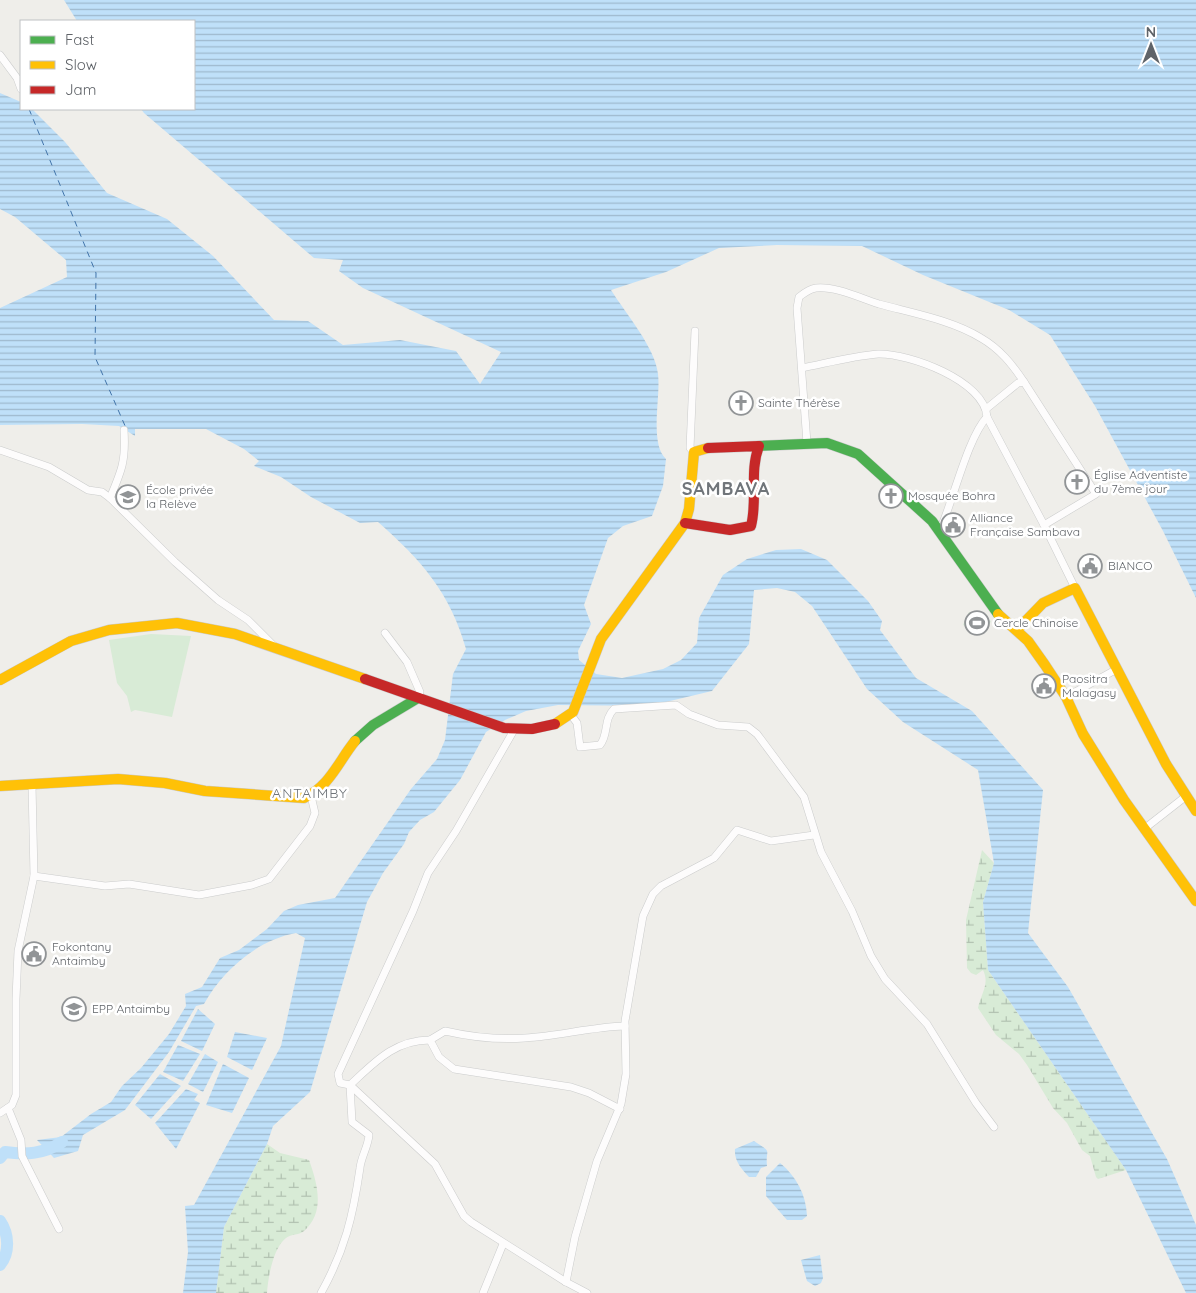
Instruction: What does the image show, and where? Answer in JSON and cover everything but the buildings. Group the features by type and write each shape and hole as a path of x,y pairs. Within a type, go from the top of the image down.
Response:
{"main road":[{"path":"0,680 70,641 109,630 177,624 209,628 509,729 552,725 568,719 572,714 601,639 685,523 689,509 694,452 703,448 827,443 858,454 916,505 940,530 1001,618 1028,640 1066,696 1084,734 1144,829 1196,901"},
{"path":"685,523 730,530 751,526 754,510 752,466 759,446"},
{"path":"1017,630 1044,603 1075,588 1117,670 1186,797 1196,811"},
{"path":"0,786 118,778 165,783 205,791 298,799 311,796 326,783 359,736 374,724 402,710 418,698"}],"street":[{"path":"0,55 17,78 20,86"},
{"path":"807,443 798,325 799,297 806,291 816,288 837,291 924,315 979,337 1009,360 1096,494 1044,525"},
{"path":"694,452 690,448 695,332"},
{"path":"802,368 868,355 894,354 918,361 962,382 977,394 986,409 986,417 1044,525 1075,588"},
{"path":"986,409 1018,383 1024,382"},
{"path":"940,530 975,434 986,417"},
{"path":"110,498 122,471 125,455 124,430"},
{"path":"0,450 49,467 88,490 102,492 174,562 218,600 256,627 278,650"},
{"path":"386,633 407,662 420,692 418,698"},
{"path":"1066,696 1117,670"},
{"path":"572,714 577,723 580,747 600,745 604,740 606,718 614,709 676,705 689,714 718,725 748,727 774,755 804,797 814,835 871,956 885,979 927,1024 994,1127"},
{"path":"509,729 456,831 428,873 413,911 338,1074 340,1083 350,1085 435,1164 464,1216 503,1244 587,1293"},
{"path":"0,1113 12,1105 16,1095 18,951 34,876 32,785"},
{"path":"34,876 105,886 129,884 199,894 252,885 269,880 310,826 315,813 311,796"},
{"path":"1144,829 1186,797"},
{"path":"566,1282 575,1237 597,1161 620,1109 626,1074 625,1026 643,916 653,894 661,886 714,858 737,830 771,841 814,835"},
{"path":"350,1085 388,1051 417,1040 430,1040 445,1031 480,1038 525,1038 598,1027 625,1026"},
{"path":"430,1040 439,1057 454,1069 571,1087 589,1093 620,1109"},
{"path":"321,1293 335,1268 346,1240 358,1190 360,1166 368,1145 369,1135 352,1122 350,1085"},
{"path":"8,1108 21,1140 22,1155 59,1229"},
{"path":"483,1293 503,1244"}],"green space":[{"name":"Cercle Chinoise","path":"969,612 991,621 986,632 963,625"},
{"path":"151,634 191,636 172,717 135,710 131,712 127,696 117,683 109,640"},
{"path":"982,850 994,863 983,902 988,970 1126,1170 1098,1179 1096,1177 1090,1156 1082,1150 1067,1123 1053,1108 1027,1065 1019,1054 996,1035 978,1008 986,980 983,970 976,975 967,968 966,920"},
{"path":"267,1144 280,1153 309,1160 317,1187 318,1197 315,1215 304,1231 286,1238 281,1243 270,1272 267,1293 216,1293 224,1227"}],"water":[{"path":"64,0 1196,0 1196,598 1163,531 1095,406 1050,335 1009,310 923,275 862,246 777,245 719,248 666,272 611,290 646,342 656,364 659,384 658,442 661,452 666,459 663,486 652,516 623,526 608,538 584,605 591,624 578,651 579,660 596,674 622,678 663,669 681,660 697,643 699,618 723,575 747,559 776,550 801,549 827,560 868,601 882,621 880,630 916,678 972,711 1043,790 1028,933 1068,987 1167,1159 1196,1225 1196,1293 1186,1293 1126,1170 988,970 983,902 994,863 978,770 903,722 867,689 812,606 795,592 777,588 754,590 749,644 712,691 649,706 558,705 526,711 505,720 486,732 460,780 434,812 420,820 409,832 404,844 383,873 367,902 310,1092 273,1126 267,1144 224,1227 216,1293 183,1293 188,1252 185,1206 194,1205 281,1046 305,938 296,933 268,942 254,950 231,969 220,980 204,1004 196,1006 169,1052 125,1110 83,1135 78,1151 54,1158 37,1140 61,1137 91,1114 111,1102 122,1086 141,1068 169,1034 186,1006 185,994 202,987 220,958 239,950 267,929 284,911 298,905 335,898 411,789 437,759 445,740 453,674 466,649 452,610 432,578 408,550 378,522 360,523 311,497 281,477 254,466 259,461 244,449 206,429 135,429 135,436 119,426 82,424 0,425 0,308 67,277 66,260 15,217 0,209 0,93 20,102 20,110 33,110 65,142 107,193 167,219 213,256 274,320 308,321 343,345 400,340 456,351 480,384 501,352 363,288 339,271 343,260 314,258 144,113 142,110 195,110 195,20 76,20"},
{"path":"198,1009 215,1024 202,1051 181,1041"},
{"path":"235,1032 267,1038 252,1070 227,1057"},
{"path":"178,1045 200,1054 183,1081 163,1072"},
{"path":"205,1054 218,1062 203,1092 188,1084"},
{"path":"223,1064 249,1078 232,1113 206,1105"},
{"path":"160,1074 181,1086 151,1119 135,1105"},
{"path":"186,1089 198,1094 194,1100 200,1103 176,1149 155,1123"},
{"path":"754,1141 766,1150 767,1166 761,1168 756,1177 749,1177 737,1161 735,1149"},
{"path":"780,1163 791,1174 805,1200 807,1216 802,1220 787,1220 766,1196 766,1177"},
{"path":"820,1255 823,1278 821,1283 815,1286 807,1281 801,1260"}],"waterway":[{"path":"0,1158 5,1152 35,1153 62,1142"},
{"path":"0,1221 7,1237 7,1249 0,1265"}],"ferry route":[{"path":"29,110 96,273 95,357 126,428"}],"traffic: fast":[{"path":"759,446 827,443 858,454 932,521 998,614"},
{"path":"355,741 373,725 418,698"}],"traffic: slow":[{"path":"555,724 573,712 601,639 685,523 689,509 694,452 708,448"},
{"path":"1017,630 1043,603 1075,588 1166,764 1196,811"},
{"path":"998,614 1028,641 1045,665 1066,697 1083,734 1124,800 1196,901"},
{"path":"0,680 71,641 109,630 177,623 235,634 365,679"},
{"path":"0,786 118,779 165,783 205,791 304,798 321,787 355,741"}],"traffic: jam":[{"path":"685,523 730,530 751,526 754,506 754,476 759,446 708,448"},
{"path":"365,679 504,728 532,729 555,724"}],"place":[{"name":"Sainte Thérèse","path":"741,403"},
{"name":"Église Adventiste du 7ème jour","path":"1077,482"},
{"name":"Mosquée Bohra","path":"891,496"},
{"name":"École privée la Relève","path":"128,497"},
{"name":"Alliance Française Sambava","path":"953,525"},
{"name":"BIANCO","path":"1090,566"},
{"name":"Cercle Chinoise","path":"977,623"},
{"name":"Paositra Malagasy","path":"1044,686"},
{"name":"Fokontany Antaimby","path":"34,954"},
{"name":"EPP Antaimby","path":"74,1009"}],"district":[{"name":"SAMBAVA","path":"726,489"},
{"name":"ANTAIMBY","path":"310,793"}]}
